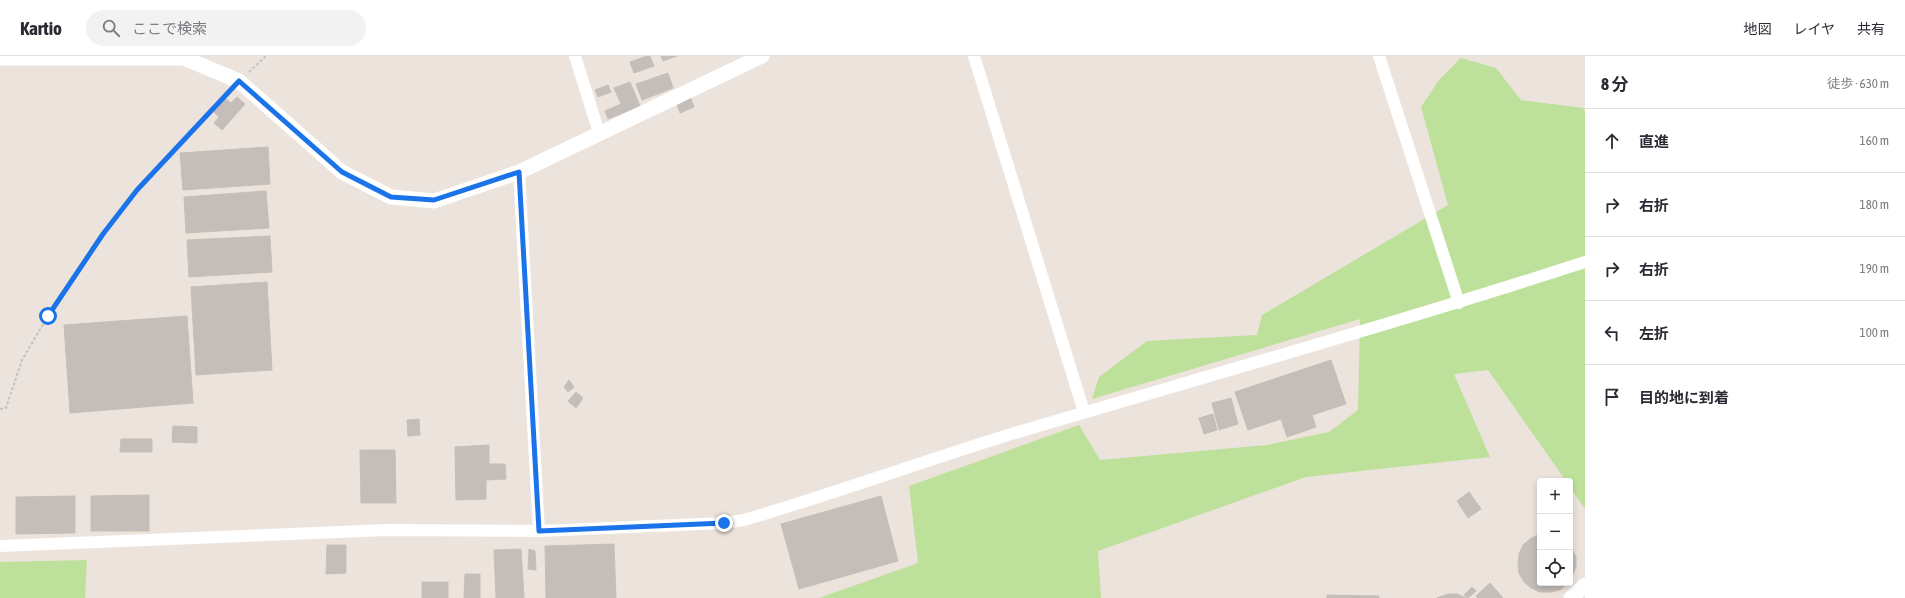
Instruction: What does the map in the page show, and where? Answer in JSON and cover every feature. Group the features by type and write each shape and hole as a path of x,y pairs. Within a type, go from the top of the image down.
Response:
{"street":[{"path":"576,56 599,133"},
{"path":"0,58 184,58 239,81 342,172 391,197 434,200 519,172 762,56"},
{"path":"974,56 1084,412"},
{"path":"1379,56 1459,303"},
{"path":"519,172 539,531"},
{"path":"0,546 387,530 539,531 724,523 744,520 968,447 1459,303 1585,262"},
{"path":"1571,598 1585,585"}],"path":[{"path":"0,409 6,408 22,360 44,322 103,234 137,190 168,155 239,81 266,56"}],"green space":[{"path":"1461,58 1496,68 1521,100 1584,108 1585,509 1573,491 1573,478 1564,478 1488,370 1454,374 1490,457 1306,477 1098,551 1101,598 819,598 918,563 909,486 1079,425 1100,460 1267,445 1329,432 1358,410 1360,319 1092,399 1099,377 1147,341 1257,335 1262,315 1448,205 1421,107 1439,80"},
{"path":"87,560 85,598 0,598 0,562"}],"building":[{"path":"650,56 654,66 634,73 630,62"},
{"path":"661,56 677,56 663,61"},
{"path":"668,73 673,88 642,100 636,84"},
{"path":"630,82 640,106 608,119 605,111 621,104 614,88"},
{"path":"608,85 611,92 598,97 595,90"},
{"path":"690,96 694,107 680,113 676,102"},
{"path":"237,97 245,104 222,130 214,123 219,117 214,112 226,99 231,103"},
{"path":"268,147 270,184 183,190 180,153"},
{"path":"266,191 269,228 186,233 184,197"},
{"path":"270,236 272,272 189,277 187,240"},
{"path":"267,282 272,370 196,375 191,287"},
{"path":"187,316 193,403 70,413 64,325"},
{"path":"1331,360 1346,404 1312,415 1316,427 1287,437 1281,419 1248,430 1235,392"},
{"path":"569,380 574,387 568,392 564,387"},
{"path":"576,392 583,398 576,408 568,401"},
{"path":"1231,398 1238,424 1219,430 1212,403"},
{"path":"1213,414 1217,430 1204,434 1199,418"},
{"path":"419,419 420,435 408,436 407,420"},
{"path":"173,426 197,427 197,443 172,442"},
{"path":"121,439 152,439 152,452 120,452"},
{"path":"489,445 489,464 505,464 506,479 486,480 486,499 456,500 455,447"},
{"path":"360,450 395,450 396,503 361,503"},
{"path":"1469,492 1481,509 1468,518 1457,501"},
{"path":"149,495 149,531 91,531 91,496"},
{"path":"75,496 75,533 16,534 16,497"},
{"path":"881,496 898,561 799,589 781,524"},
{"path":"1537,535 1537,586 1565,586 1560,590 1540,592 1531,588 1524,582 1519,573 1519,554 1523,545"},
{"path":"614,544 616,598 546,598 545,546"},
{"path":"327,545 346,545 346,573 326,574"},
{"path":"521,549 524,598 496,598 494,550"},
{"path":"529,549 535,551 536,570 528,569"},
{"path":"1573,551 1576,557 1576,567 1573,574"},
{"path":"465,574 480,574 480,598 464,598"},
{"path":"422,582 448,582 448,598 422,598"},
{"path":"1490,583 1503,598 1478,598 1476,596"},
{"path":"1472,587 1476,591 1468,598 1464,595"},
{"path":"1448,594 1457,594 1466,598 1437,598"},
{"path":"1327,595 1379,596 1379,598 1327,598"}],"route":[{"path":"48,316 103,234 137,190 168,155 239,81 342,172 391,197 434,200 506,175 519,172 539,531 724,523"}]}
